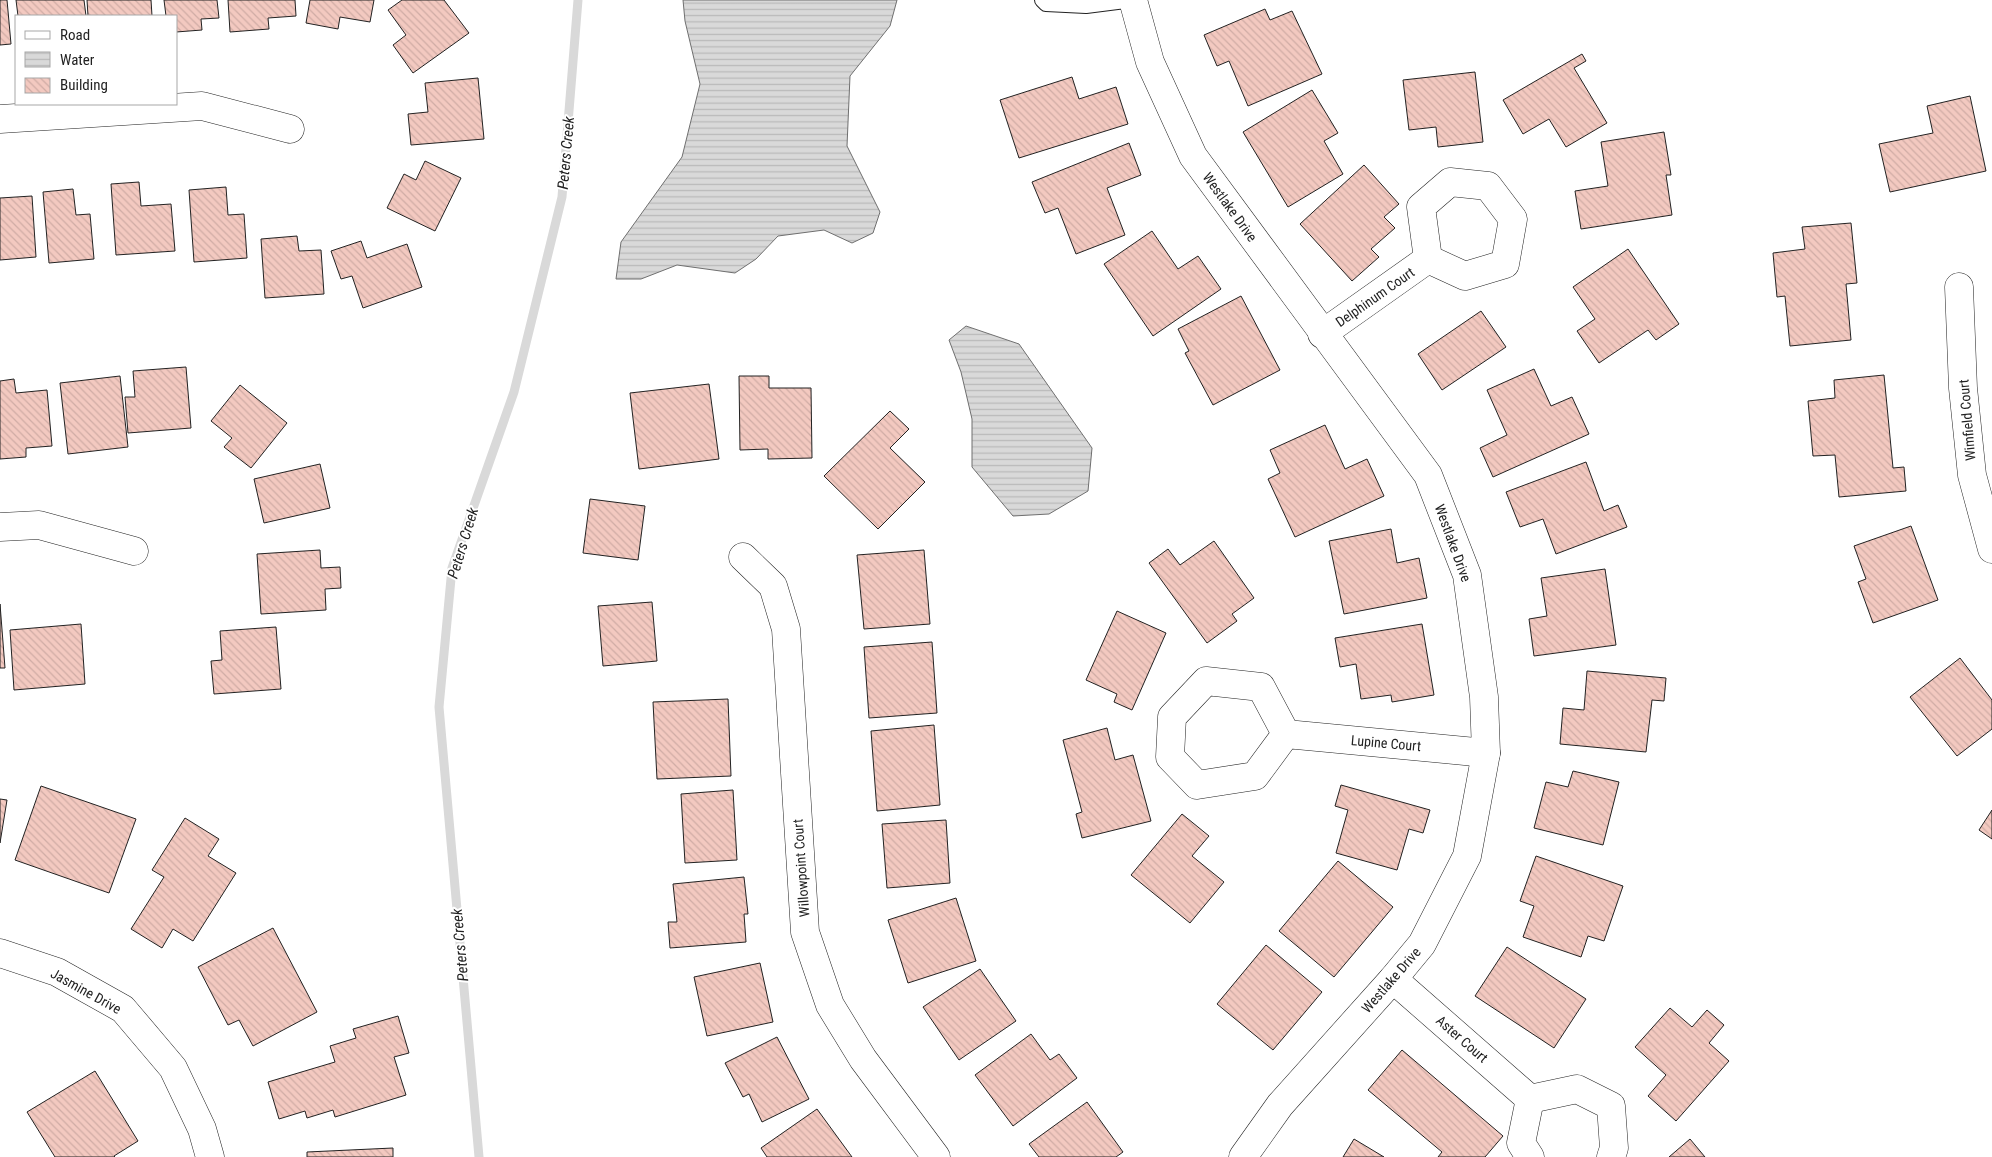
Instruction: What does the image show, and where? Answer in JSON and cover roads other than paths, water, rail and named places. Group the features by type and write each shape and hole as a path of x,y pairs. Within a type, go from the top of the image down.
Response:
{"street":[{"name":"Westlake Drive","path":"1132,0 1150,62 1193,156 1322,334 1428,475 1467,575 1484,697 1486,753 1467,856 1422,944 1280,1105 1243,1157"},
{"path":"0,118 202,106 290,128"},
{"name":"Delphinum Court","path":"1322,334 1428,259"},
{"name":"Wimfield Court","path":"1959,287 1963,388 1972,475 1992,549"},
{"path":"0,527 39,525 134,551"},
{"name":"Willowpoint Court","path":"744,557 773,586 786,629 806,932 830,1005 863,1059 936,1157"},
{"path":"1206,681 1261,687 1286,734 1256,776 1197,785 1170,757 1172,717 1206,681"},
{"name":"Lupine Court","path":"1286,734 1486,753"},
{"name":"Jasmine Drive","path":"0,953 57,972 123,1009 173,1068 202,1129 210,1157"},
{"name":"Aster Court","path":"1393,979 1530,1099"},
{"path":"1530,1157 1521,1143 1530,1099 1577,1089 1611,1106 1614,1148 1610,1157"}],"lane":[{"path":"1042,0 1046,4 1086,6 1132,0"}],"water":[{"path":"683,0 897,0 890,26 850,76 847,146 880,212 873,233 852,243 824,230 778,236 756,259 735,273 677,265 641,279 616,279 621,242 682,157 700,84 685,21"},
{"path":"966,326 1019,344 1092,448 1088,491 1049,514 1013,516 972,467 972,419 961,372 949,340"}],"waterway":[{"name":"Peters Creek","path":"479,1157 439,707 452,568 514,392 562,197 578,0"}]}
